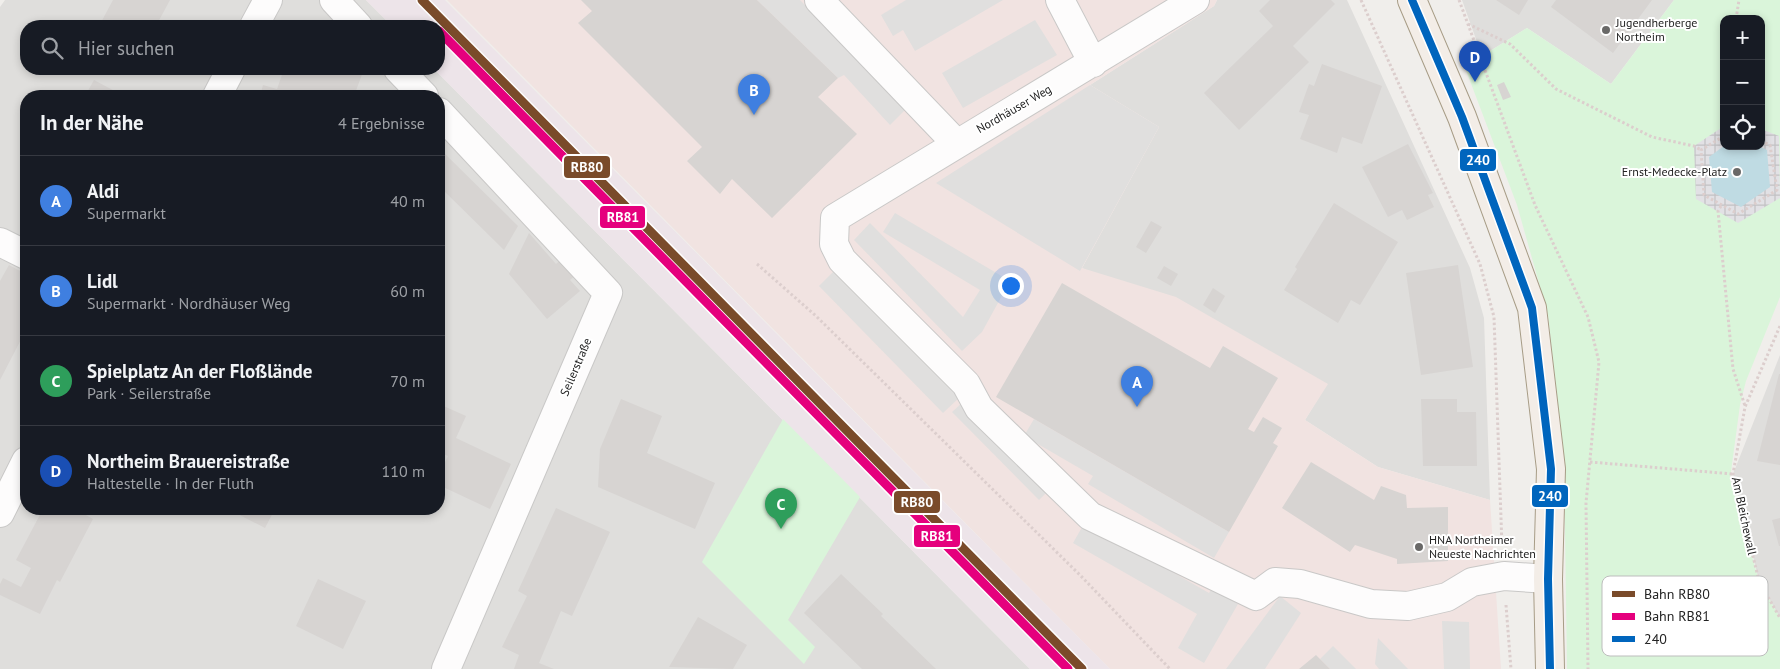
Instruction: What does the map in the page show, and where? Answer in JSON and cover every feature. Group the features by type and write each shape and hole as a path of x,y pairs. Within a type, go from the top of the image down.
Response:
{"main road":[{"path":"1412,0 1462,117 1532,308 1551,469 1548,579 1550,669"}],"street":[{"path":"257,20 268,0"},
{"path":"334,0 352,20"},
{"path":"819,0 956,143"},
{"path":"1060,0 1093,63"},
{"name":"Nordhäuser Weg","path":"1195,0 835,218 834,244 842,260 966,384 979,408 1090,516 1256,596 1276,582 1300,584 1371,604 1408,606 1447,596 1472,582 1504,576"},
{"path":"220,90 228,75"},
{"path":"404,75 418,90"},
{"name":"Seilerstraße","path":"445,118 608,293 446,669"},
{"path":"0,242 20,252"},
{"path":"0,513 20,473"},
{"path":"1504,576 1548,579"}],"path":[{"path":"1361,0 1480,264 1494,317 1504,576 1511,669"},
{"path":"1737,15 1740,0"},
{"path":"1467,23 1510,44 1556,89 1652,137 1694,146 1701,150"},
{"path":"1701,150 1720,138"},
{"path":"1701,150 1704,194 1738,214 1777,190 1770,145 1765,143"},
{"path":"1721,205 1718,212 1733,369 1745,407"},
{"path":"757,264 816,316 1080,575 1170,669"},
{"name":"Am Bleichewall","path":"1757,576 1733,474 1745,407 1780,326"},
{"path":"1589,462 1733,474"},
{"name":"Am Bleichewall","path":"1768,598 1780,618"}],"shaded area":[{"path":"5,0 366,0 386,20 20,20 20,75 440,75 1030,669 0,669 0,7"},
{"path":"366,0 445,0 1110,669 1030,669 440,75 445,75 445,20 386,20"},
{"path":"447,0 1217,0 1214,6 1090,85 1159,127 1082,268 1176,297 1328,384 1305,420 1378,467 1490,500 1501,669 1110,669"},
{"path":"757,0 800,0 906,109 890,125 844,75 838,78"},
{"path":"906,0 1003,0 915,51 903,30 893,36 881,15"},
{"path":"1217,0 1347,0 1470,268 1484,318 1490,500 1378,467 1305,420 1327,384 1082,268 1159,127 1090,85 1214,6"},
{"path":"1462,0 1674,0 1611,84 1527,28 1482,56"},
{"path":"1035,20 1057,55 963,108 942,73"},
{"path":"1090,85 1159,127 1080,271 936,183"},
{"name":"Ernst-Medecke-Platz","path":"1720,129 1720,150 1765,150 1765,131 1779,136 1780,198 1738,223 1696,199 1694,146"},
{"path":"895,213 1010,281 982,332 962,351 854,240 870,223 963,317 980,290 883,232"},
{"path":"836,269 960,397 943,413 819,286"},
{"path":"1780,355 1780,618 1768,597 1768,576 1758,576 1733,474"},
{"path":"963,402 1049,490 1039,500 952,412"},
{"path":"1034,419 1229,532 1214,558 1088,484 1093,476 1024,436"},
{"path":"1085,522 1209,593 1212,588 1238,604 1204,663 1178,648 1197,614 1073,543"},
{"path":"1280,596 1301,613 1265,669 1226,669"},
{"path":"1442,621 1469,622 1470,669 1444,669"},
{"path":"1378,638 1408,669 1379,669 1375,664"},
{"path":"1333,646 1356,669 1330,669 1320,659"}],"green space":[{"path":"1674,0 1780,0 1780,297 1746,381 1740,405 1730,479 1758,576 1602,576 1602,656 1768,656 1768,597 1780,618 1780,669 1567,669 1564,460 1548,315 1517,205 1464,65 1527,28 1611,84"},
{"path":"783,419 860,497 788,620 815,647 804,664 702,562"}],"water":[{"path":"1720,149 1765,149 1767,150 1770,187 1741,207 1712,192 1709,157"}],"building":[{"path":"113,0 170,0 159,20 102,20"},
{"path":"581,0 757,0 838,78 818,97 857,134 772,218 732,179 720,194 687,161 702,147 578,23 592,11"},
{"path":"1270,0 1331,0 1335,4 1293,46 1309,62 1239,130 1204,93 1273,26 1259,11"},
{"path":"1496,0 1528,0 1519,15"},
{"name":"Jugendherberge Northeim","path":"1556,0 1652,0 1613,53 1551,7"},
{"path":"1322,64 1382,86 1362,144 1342,137 1337,153 1300,139 1309,115 1299,112 1309,84 1314,86"},
{"path":"282,75 362,75 356,90 262,90 263,85 277,89"},
{"path":"94,80 113,90 88,90"},
{"path":"1504,82 1511,97 1503,100 1497,85"},
{"path":"1408,144 1433,193 1428,195 1434,207 1407,220 1402,210 1388,217 1362,167"},
{"path":"445,154 518,226 504,250 445,192"},
{"path":"1334,203 1398,242 1360,305 1351,300 1338,323 1284,290 1297,269 1295,267"},
{"path":"1151,221 1162,227 1146,253 1136,247"},
{"path":"529,233 556,264 565,256 579,272 570,280 580,291 547,319 509,274"},
{"path":"9,265 20,271 20,342 0,380 0,281"},
{"path":"1458,265 1473,367 1421,375 1406,273"},
{"path":"1164,266 1178,274 1171,286 1157,278"},
{"path":"1062,283 1210,368 1223,346 1278,378 1248,429 1254,432 1263,417 1282,428 1273,443 1278,446 1229,532 996,397"},
{"path":"1213,288 1225,296 1215,313 1203,305"},
{"path":"1780,374 1780,465 1757,461"},
{"path":"621,399 662,416 647,453 715,483 695,529 598,487 600,449"},
{"path":"1421,399 1457,399 1457,412 1476,412 1477,466 1423,466"},
{"path":"445,407 466,416 456,438 511,464 490,509 445,488 445,462 448,456 445,455"},
{"path":"1311,462 1374,500 1381,486 1406,495 1407,508 1448,507 1448,561 1397,564 1397,559 1355,545 1350,552 1282,508"},
{"path":"556,508 610,532 572,616 561,611 539,663 554,669 514,669 519,655 502,647 527,596 518,591"},
{"path":"40,515 86,515 93,519 60,582 57,580 40,614 0,595 0,584 3,578 21,587 31,568 16,560"},
{"path":"240,515 272,515 265,528"},
{"path":"1780,518 1780,546 1779,546 1772,520"},
{"path":"841,574 936,669 862,669 804,613"},
{"path":"318,579 366,601 343,649 296,626"},
{"path":"698,617 747,645 733,669 669,667"},
{"path":"1316,655 1330,669 1299,669"}],"rail line":[{"name":"RB80","path":"422,0 442,20"},
{"name":"RB80","path":"445,23 1082,669"},
{"name":"RB81","path":"445,37 1068,669"}],"transit line":[{"name":"240","path":"1412,0 1462,117 1532,308 1551,469 1548,579 1550,669"}],"place":[{"name":"Jugendherberge Northeim","path":"1606,30"},
{"name":"Northeim Brauereistraße","path":"1475,82"},
{"name":"Lidl","path":"754,115"},
{"name":"Ernst-Medecke-Platz","path":"1737,172"},
{"name":"Aldi","path":"1137,407"},
{"name":"Spielplatz An der Floßlände","path":"781,529"},
{"name":"HNA Northeimer Neueste Nachrichten","path":"1419,547"}]}
